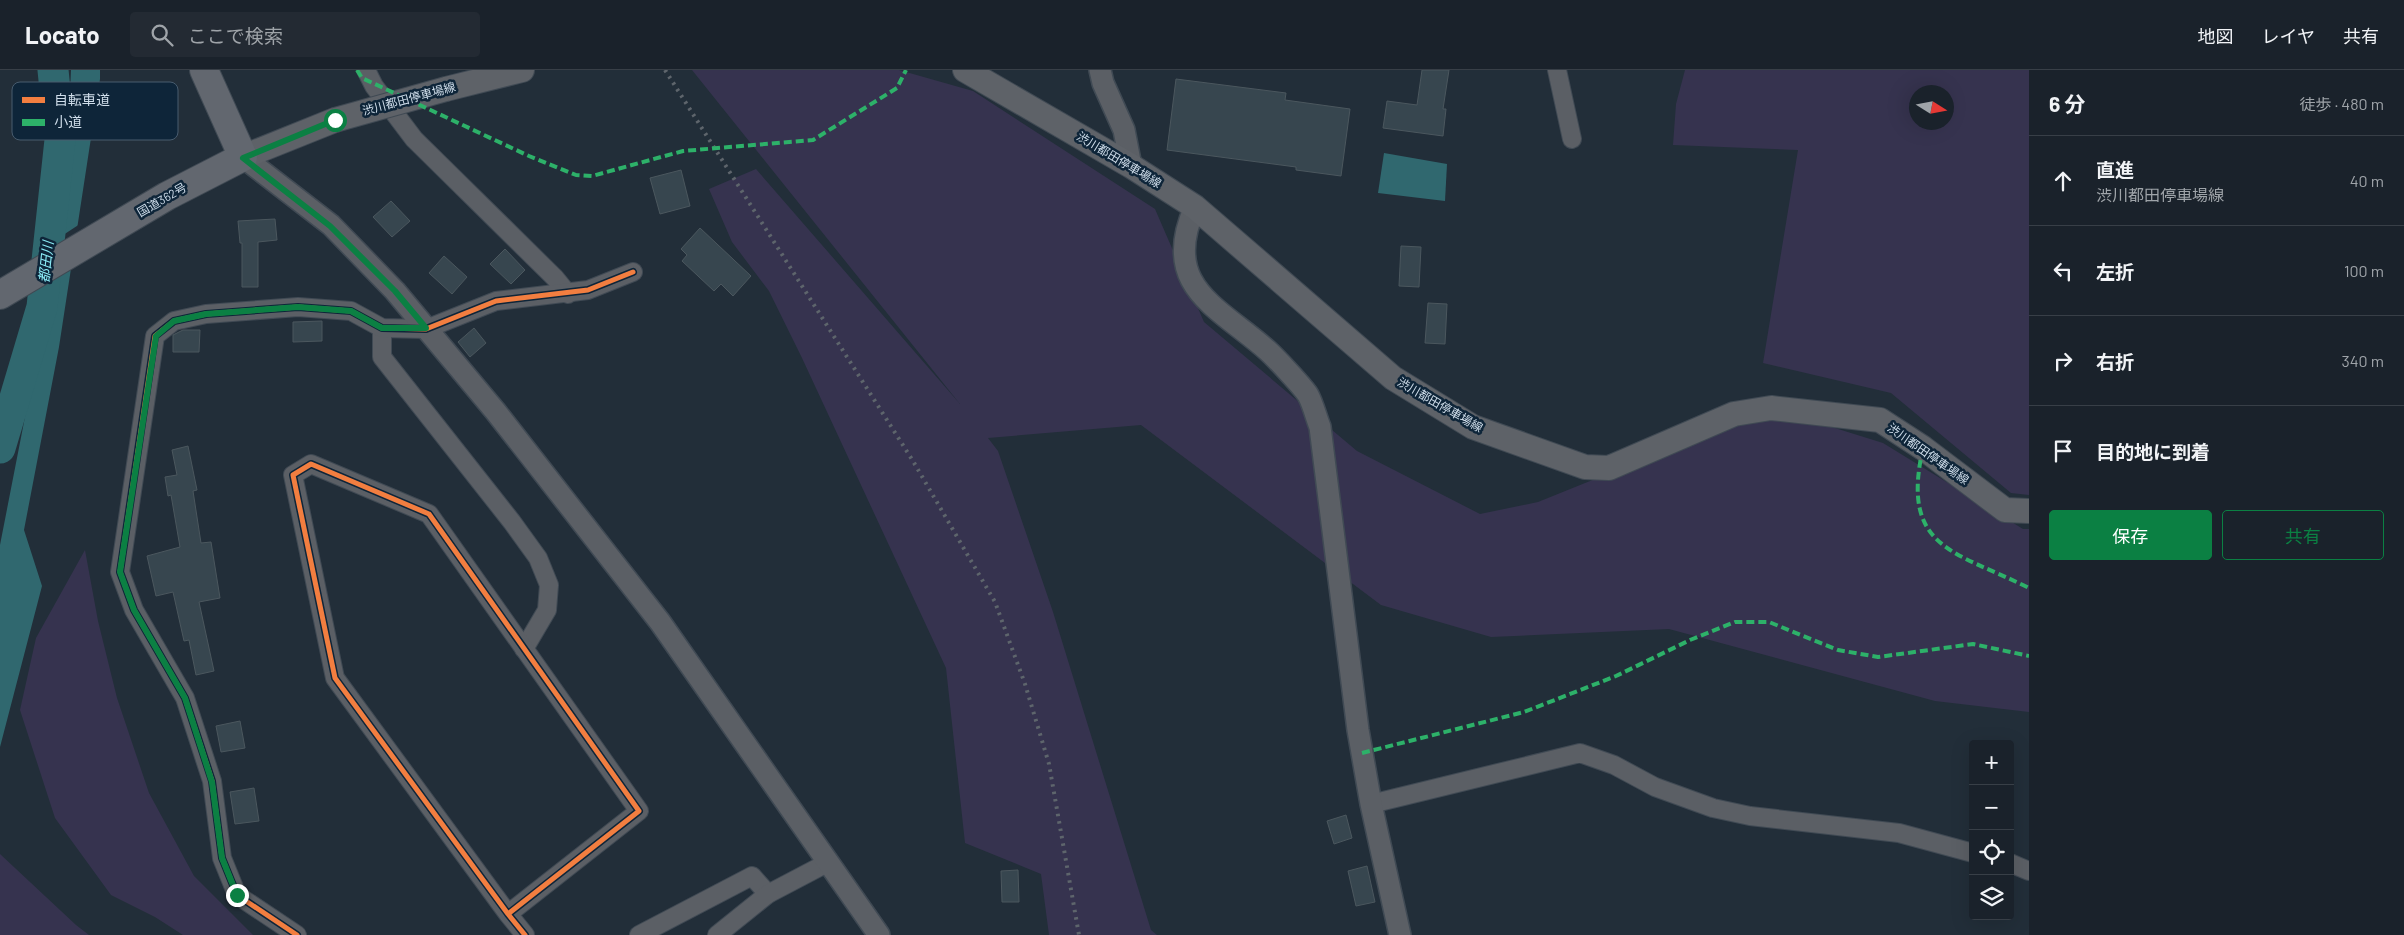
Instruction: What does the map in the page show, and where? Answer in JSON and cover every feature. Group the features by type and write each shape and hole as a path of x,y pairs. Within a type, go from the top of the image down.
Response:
{"highway":[{"path":"204,70 243,158"},
{"name":"国道362号","path":"0,295 167,196 243,158"}],"main road":[{"name":"渋川都田停車場線","path":"243,158 335,120 522,70"},
{"name":"渋川都田停車場線","path":"964,70 1131,166 1195,207 1394,378 1473,427 1585,467 1609,468 1734,414 1771,408 1880,420 1923,448 2005,510 2029,511"}],"street":[{"path":"366,70 374,86 414,139 555,278 568,294"},
{"path":"1100,70 1103,83 1124,130 1131,166"},
{"path":"1558,70 1572,139"},
{"path":"243,158 330,226 395,291 426,328 564,498 660,622 879,935"},
{"path":"1195,207 1188,223 1183,251 1190,277 1205,301 1268,351 1308,395 1320,427 1358,730 1371,804 1400,935"},
{"path":"297,935 237,895 222,858 212,782 185,698 134,610 120,572 156,336 174,321 206,314 298,307 351,311 382,328 426,328 496,301 568,294 588,290 633,272"},
{"path":"382,328 382,357 512,522 538,558 549,585 547,610 524,649"},
{"path":"508,914 640,811 430,514 311,464 293,475 335,678 508,914 525,935"},
{"path":"1371,804 1580,753 1614,766 1655,786 1713,808 1750,816 1899,833 1969,851"},
{"path":"717,935 768,894 828,863"},
{"path":"2014,865 2029,871"},
{"path":"639,935 752,876 768,894"}],"shaded area":[{"path":"71,70 100,70 100,82 70,82"},
{"path":"692,70 899,70 973,91 1155,209 1204,322 1357,451 1480,514 1538,502 1771,408 1883,443 2023,529 2029,529 2029,712 1935,701 1669,629 1491,637 1381,605 1141,425 988,438 998,451 1053,612 1151,930 1157,935 1049,935 1041,874 965,843 946,668 769,291 732,242 709,189 756,169 960,404"},
{"path":"1685,70 2029,70 2029,495 2011,493 1891,393 1763,363 1798,150 1673,145 1676,104"},
{"path":"68,140 91,140 59,347 24,530 42,586 0,747 0,545 65,212"},
{"path":"1384,153 1447,164 1445,201 1378,193"},
{"path":"85,550 98,621 117,698 149,793 194,876 253,935 183,935 155,917 111,895 55,818 20,710 36,638"},
{"path":"0,854 76,925 89,935 0,935"}],"pier":[{"path":"80,224 73,269 48,282 57,239"}],"building":[{"path":"1422,70 1449,70 1443,109 1446,109 1443,136 1383,128 1387,101 1417,105"},
{"path":"1176,79 1286,93 1285,100 1350,109 1341,176 1296,170 1296,167 1167,150"},
{"path":"681,170 690,206 660,214 650,178"},
{"path":"391,201 410,221 392,237 373,217"},
{"path":"275,219 277,240 258,242 258,287 242,287 242,243 240,243 238,221"},
{"path":"700,228 751,276 733,296 721,284 714,291 682,261 687,255 681,249"},
{"path":"1401,246 1421,247 1419,287 1399,286"},
{"path":"505,249 525,270 511,284 490,264"},
{"path":"444,256 467,277 452,294 429,273"},
{"path":"1428,303 1447,304 1445,344 1425,343"},
{"path":"322,321 322,341 293,342 293,322"},
{"path":"474,328 486,343 470,357 458,342"},
{"path":"183,330 200,330 199,352 173,352 173,335"},
{"path":"188,446 197,490 193,491 201,543 211,542 220,598 199,602 214,671 196,675 189,640 184,641 173,592 156,596 147,556 180,547 171,495 168,496 165,477 177,475 172,450"},
{"path":"240,721 245,748 221,752 216,726"},
{"path":"254,788 259,821 235,824 230,792"},
{"path":"1346,815 1352,838 1334,844 1327,821"},
{"path":"1367,866 1375,902 1356,906 1348,871"},
{"path":"1018,870 1019,902 1002,902 1001,871"}],"waterway":[{"name":"都田川","path":"53,70 54,82"},
{"name":"都田川","path":"0,448 42,307 60,140"}],"railway":[{"path":"665,70 913,461 995,602 1025,684 1049,764 1079,935"}],"marked path":[{"path":"357,70 362,78 529,156 576,175 592,176 683,151 813,140 897,88 906,70"},
{"path":"1923,448 1918,481 1919,507 1927,527 1940,542 1957,554 2029,588"},
{"path":"1362,753 1524,712 1616,676 1690,640 1735,622 1769,622 1838,650 1878,657 1973,644 2029,656"}],"cycle path":[{"path":"297,935 237,895 222,858 212,781 185,698 134,610 120,572 155,336 174,321 206,314 298,307 351,311 382,328 426,329 496,301 588,290 633,272"},
{"path":"508,914 639,811 429,514 311,464 293,475 335,678 508,914 525,935"}],"route":[{"path":"237,895 222,858 212,782 185,698 134,610 120,572 151,356 156,336 174,321 206,314 298,307 351,311 382,328 426,328 395,291 330,226 243,158 335,120"}]}
